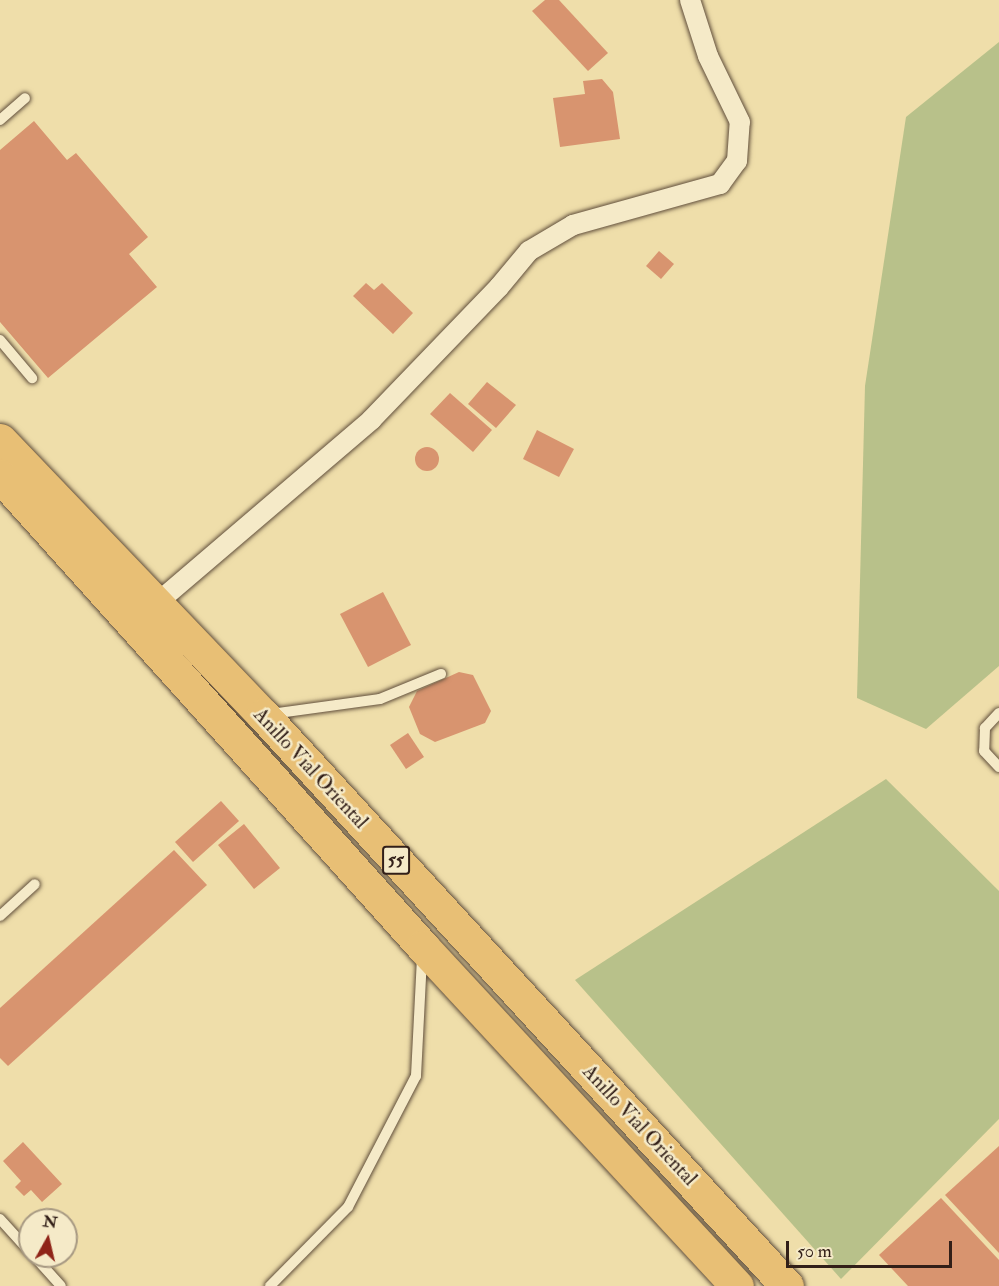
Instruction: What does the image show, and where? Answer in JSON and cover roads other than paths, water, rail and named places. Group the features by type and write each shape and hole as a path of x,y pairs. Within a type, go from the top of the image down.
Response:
{"highway":[{"name":"Anillo Vial Oriental","path":"0,440 263,715 787,1286"},
{"name":"Anillo Vial Oriental","path":"0,476 423,947 737,1286"}],"street":[{"path":"157,603 371,420 499,287 529,251 573,225 720,184 737,161 740,122 708,56 690,0"}],"lane":[{"path":"0,120 26,98"},
{"path":"0,340 32,378"},
{"path":"263,715 380,699 441,674"},
{"path":"999,713 985,728 984,751 999,767"},
{"path":"0,916 35,884"},
{"path":"270,1286 348,1208 416,1076 423,947"},
{"path":"0,1219 18,1239"},
{"path":"45,1268 61,1286"}]}
